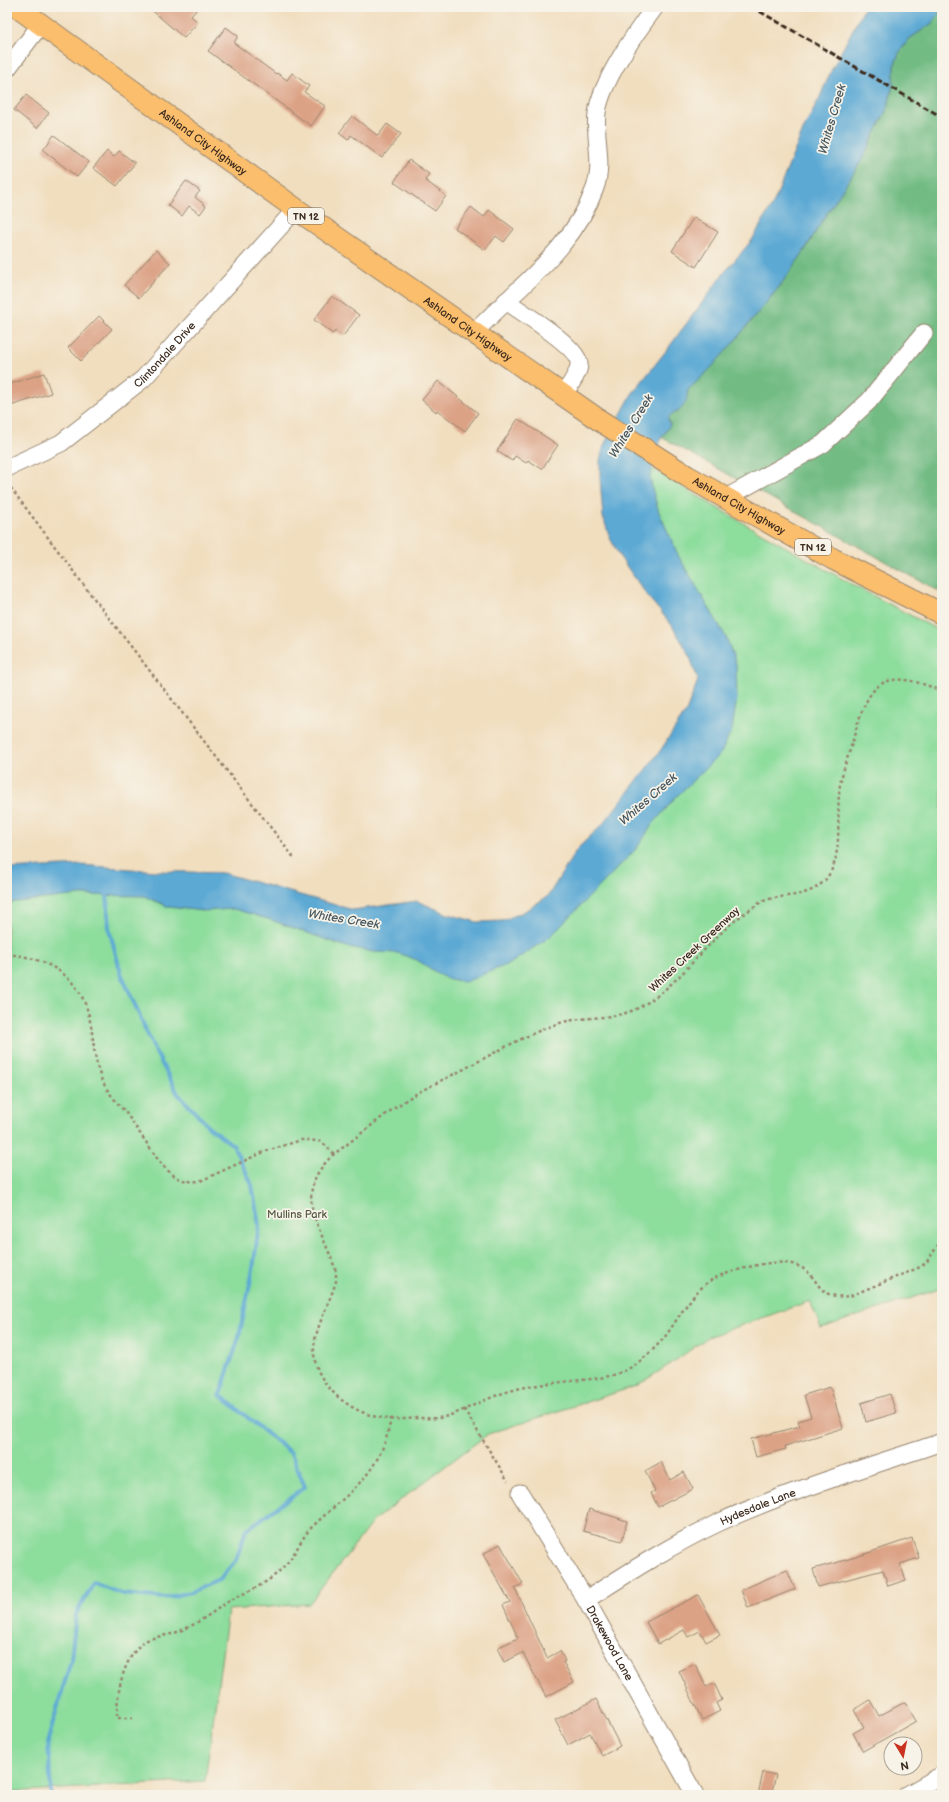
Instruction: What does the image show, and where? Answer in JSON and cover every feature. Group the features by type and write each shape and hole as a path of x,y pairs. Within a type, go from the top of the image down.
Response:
{"main road":[{"name":"Ashland City Highway","path":"17,7 296,209 599,420 687,476 833,559 942,614"}],"street":[{"path":"474,333 506,301 530,280 564,243 588,204 596,186 600,160 597,112 602,94 614,69 654,7"},
{"path":"7,69 41,24"},
{"name":"Clintondale Drive","path":"7,468 61,443 143,379 296,209"},
{"path":"506,301 568,345 577,356 579,364 575,376 563,395"},
{"path":"726,498 823,444 869,401 924,333"},
{"name":"Hydesdale Lane","path":"586,1600 664,1551 720,1522 790,1494 942,1442"},
{"name":"Drakewood Lane","path":"520,1493 586,1600 695,1795"},
{"path":"907,1795 942,1775"}],"path":[{"path":"7,483 295,859"},
{"name":"Whites Creek Greenway","path":"942,691 909,680 896,679 886,682 870,693 858,719 840,785 837,849 834,865 826,879 820,885 813,890 799,895 764,900 743,914 719,935 660,993 629,1013 612,1016 575,1018 554,1024 518,1041 410,1097 334,1154 323,1164 316,1174 312,1185 312,1210 336,1272 334,1290 315,1338 315,1362 326,1384 333,1392 348,1405 363,1412 383,1418 442,1417 494,1396 511,1391 563,1382 602,1378 627,1369 649,1353 667,1334 691,1299 699,1291 720,1276 756,1264 797,1266 804,1269 828,1295 839,1297 850,1296 918,1268 926,1263 942,1239"},
{"path":"7,954 19,955 61,971 76,986 85,1004 90,1020 96,1062 106,1088 167,1170 179,1179 189,1182 200,1181 264,1152 284,1144 301,1140 322,1142 334,1154"},
{"path":"464,1409 508,1481"},
{"path":"133,1718 117,1718 118,1692 127,1664 141,1644 150,1639 174,1634 189,1627 228,1602 262,1586 274,1576 286,1564 310,1529 344,1499 376,1464 385,1444 391,1418"}],"green space":[{"path":"942,10 942,593 661,437 670,425 668,418 673,413 681,409 685,402 688,390 738,337 779,287 803,253 862,160 888,107 893,84 894,66 899,53 909,39 931,24"},
{"name":"Mullins Park","path":"649,467 726,513 853,585 942,632 942,1288 821,1328 810,1301 708,1337 672,1363 636,1386 488,1434 374,1520 309,1604 228,1610 205,1781 7,1792 7,890 130,889 248,904 398,941 539,927 728,660 649,526"}],"water":[{"name":"Whites Creek","path":"865,7 942,7 942,10 931,24 909,39 899,53 894,66 893,84 888,107 862,160 803,253 779,287 738,337 711,368 688,390 686,402 681,409 673,413 668,418 670,425 660,440 650,477 653,492 659,512 679,557 726,637 736,664 737,698 732,730 721,753 676,797 652,825 637,848 551,936 511,963 465,982 445,978 417,960 398,953 373,952 344,946 271,920 234,909 202,911 169,907 144,896 80,895 7,903 7,869 81,865 156,871 223,873 353,910 417,901 448,914 477,922 502,921 525,911 548,896 577,849 603,824 660,751 686,712 698,680 689,654 671,624 649,598 620,557 610,538 603,517 600,478 600,460 604,445 632,394 724,273 752,240 774,202 803,130 832,69"}],"building":[{"path":"148,7 199,7 191,16 198,22 184,38"},
{"path":"226,27 238,36 234,43 276,74 277,73 287,80 292,73 309,86 304,92 325,106 311,126 208,51"},
{"path":"26,95 49,113 37,128 14,110"},
{"path":"352,116 378,136 387,124 401,134 382,158 351,135 348,140 339,133"},
{"path":"54,135 89,162 77,177 43,150"},
{"path":"107,151 114,157 119,151 135,163 117,186 93,168"},
{"path":"409,160 429,174 425,180 446,196 435,211 394,182"},
{"path":"186,181 200,191 195,197 206,206 200,214 189,206 182,216 168,205"},
{"path":"471,207 484,217 489,210 514,229 504,242 496,236 485,250 455,228"},
{"path":"694,217 718,232 696,267 672,251"},
{"path":"156,250 170,263 139,298 124,285"},
{"path":"332,296 359,315 343,336 335,331 333,334 314,320"},
{"path":"99,316 112,329 81,361 68,348"},
{"path":"44,373 51,393 7,407 7,385"},
{"path":"438,381 478,413 465,431 437,410 436,412 422,400"},
{"path":"518,419 558,445 542,469 528,460 526,463 515,456 512,461 497,451"},
{"path":"830,1387 843,1428 785,1446 786,1449 756,1457 751,1439 800,1426 798,1421 811,1417 804,1395"},
{"path":"890,1394 896,1413 866,1422 861,1403"},
{"path":"661,1462 670,1480 684,1472 693,1489 658,1507 651,1493 655,1491 645,1471"},
{"path":"589,1509 627,1521 622,1541 583,1531"},
{"path":"912,1538 919,1558 900,1564 906,1580 888,1586 883,1570 818,1587 813,1569 856,1557"},
{"path":"500,1544 523,1584 515,1588 547,1658 560,1651 565,1661 563,1662 574,1682 546,1697 523,1653 504,1662 497,1648 518,1638 503,1605 510,1602 483,1554"},
{"path":"787,1570 795,1589 748,1608 741,1590"},
{"path":"698,1595 720,1635 706,1642 700,1631 688,1637 684,1630 658,1644 646,1622"},
{"path":"695,1664 706,1687 714,1683 722,1700 716,1703 720,1711 702,1720 679,1671"},
{"path":"596,1699 620,1746 602,1756 590,1733 568,1745 555,1720"},
{"path":"870,1700 879,1716 905,1702 916,1721 890,1736 883,1736 883,1740 863,1751 853,1733 864,1727 854,1710"},
{"path":"763,1772 776,1775 771,1795 758,1795"}],"waterway":[{"path":"51,1795 48,1740 71,1660 76,1614 94,1583 122,1594 165,1598 191,1592 219,1580 236,1560 246,1530 305,1487 291,1453 220,1395 239,1337 253,1269 259,1225 252,1185 233,1145 209,1127 178,1094 154,1049 121,973 109,929 107,892"}],"railway":[{"path":"752,7 942,117"}]}
